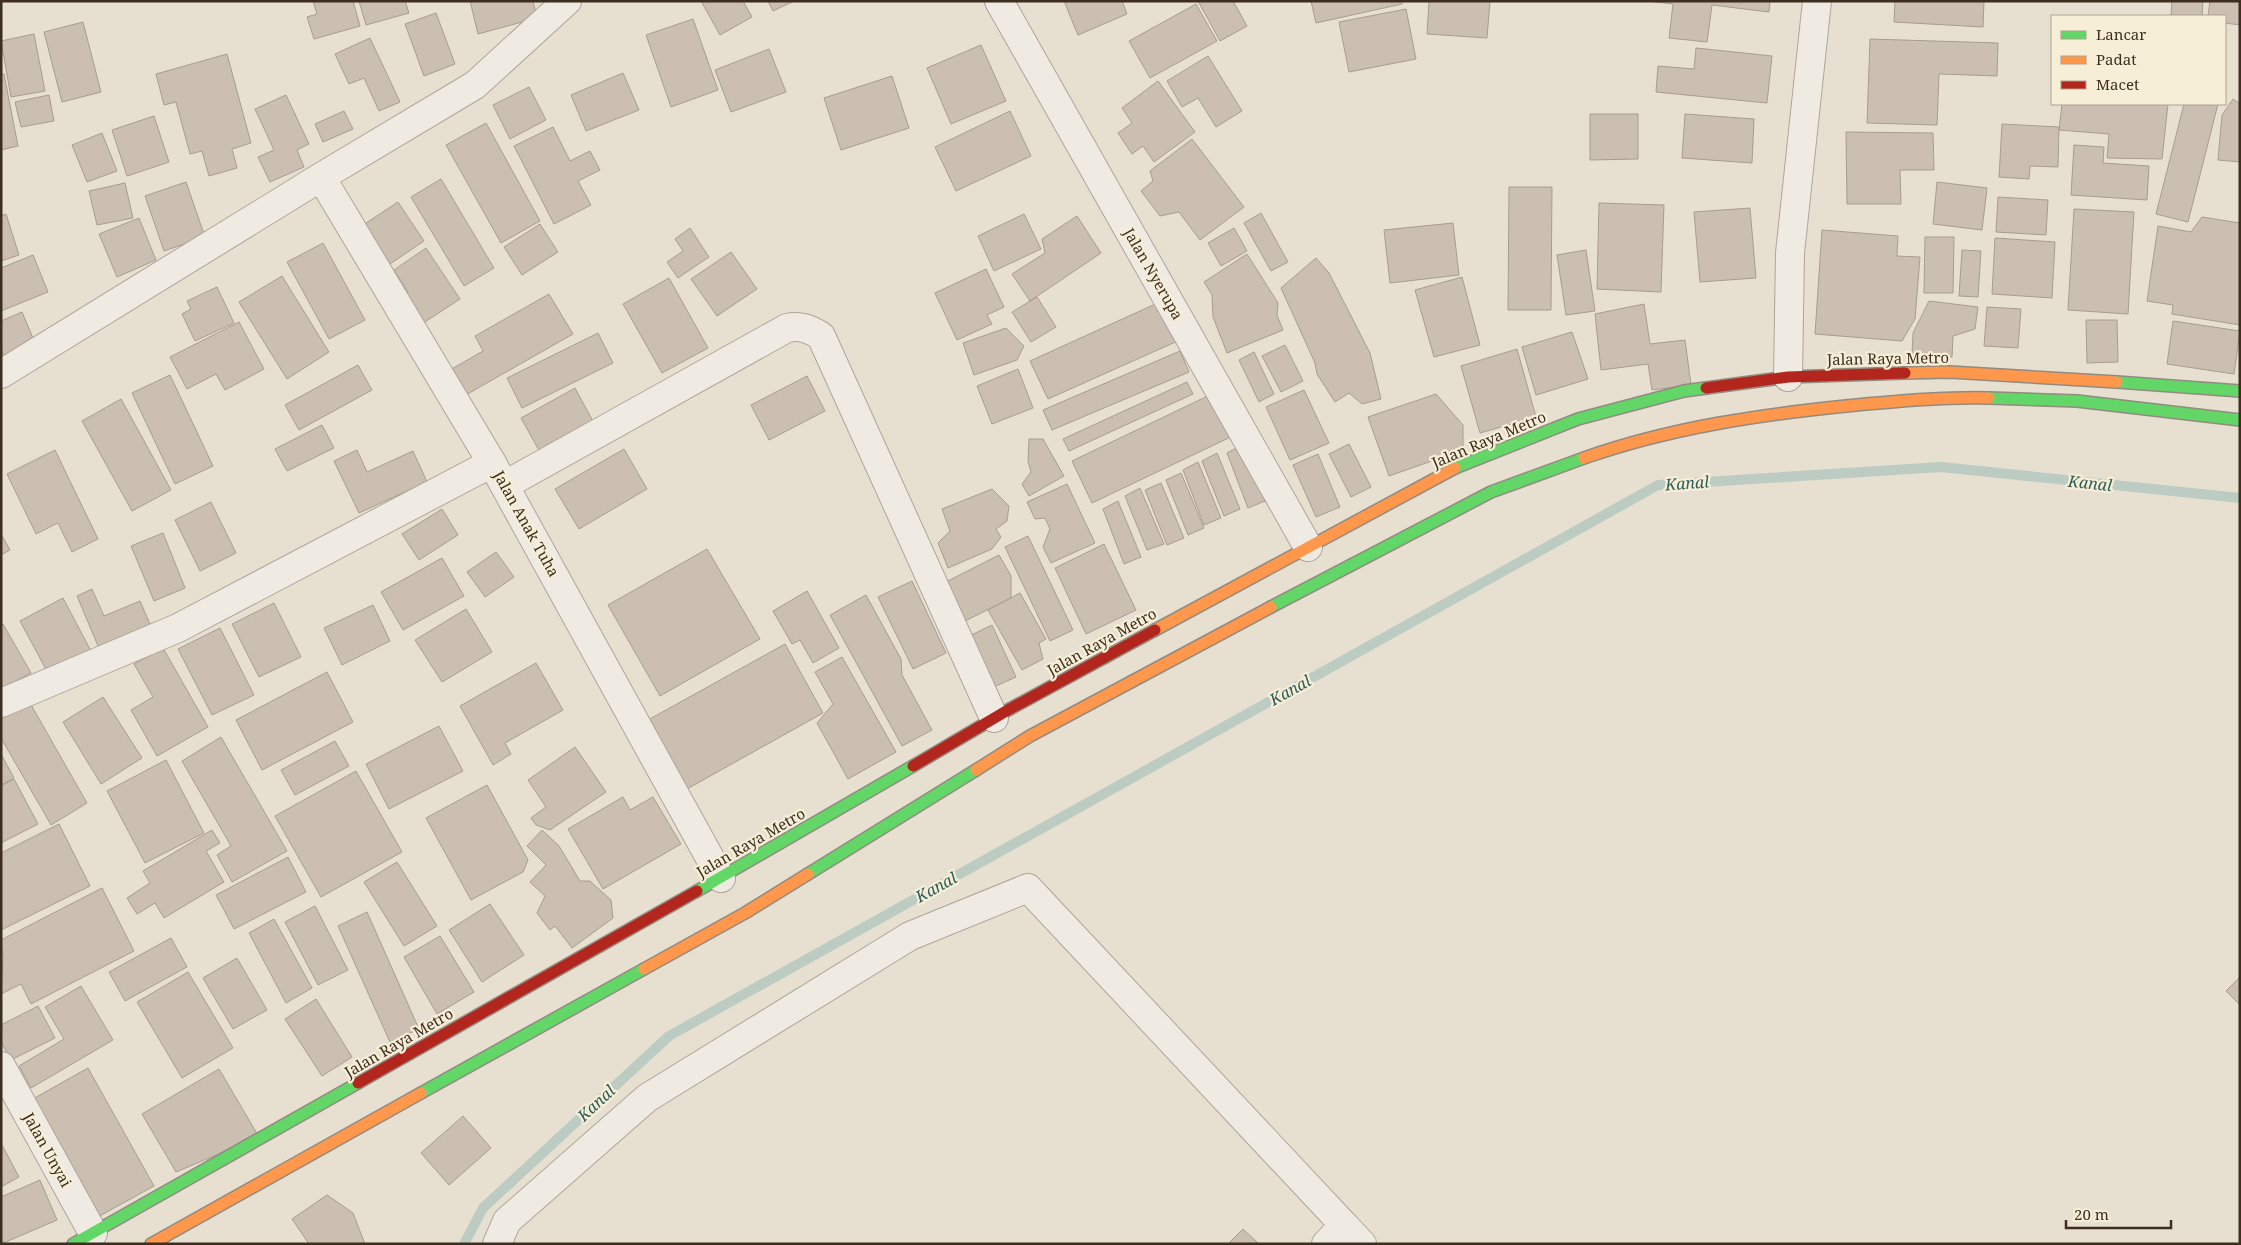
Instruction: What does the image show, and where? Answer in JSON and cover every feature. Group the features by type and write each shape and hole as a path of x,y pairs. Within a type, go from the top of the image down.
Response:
{"highway":[{"name":"Jalan Raya Metro","path":"83,1238 721,878 994,718 1462,464 1578,418 1684,391 1788,377 1950,372 2240,391"},
{"path":"151,1244 745,913 1030,736 1357,561 1491,492 1599,453 1699,425 1806,410 1930,398 1949,397 2077,402 2240,420"}],"street":[{"path":"1,374 475,85 567,1"},
{"name":"Jalan Nyerupa","path":"998,1 1308,547"},
{"path":"1788,377 1790,253 1817,1"},
{"name":"Jalan Anak Tuha","path":"322,177 498,474 721,878"},
{"path":"1,703 178,628 498,474 787,328 802,327 814,331 821,336 994,718"},
{"path":"497,1244 507,1221 647,1098 910,936 1028,888 1344,1238"},
{"name":"Jalan Unyai","path":"1,1066 83,1238"}],"building":[{"path":"313,1 353,1 360,26 314,39 307,17 317,14"},
{"path":"359,1 405,1 409,13 366,25"},
{"path":"470,1 533,1 537,18 478,34"},
{"path":"701,1 743,1 752,17 720,35"},
{"path":"768,1 794,1 773,11"},
{"path":"1064,1 1122,1 1127,14 1078,35"},
{"path":"1198,1 1233,1 1247,26 1220,41"},
{"path":"1311,1 1402,1 1402,4 1316,23"},
{"path":"1429,1 1490,1 1487,38 1427,34"},
{"path":"1647,1 1770,1 1769,12 1712,5 1707,42 1669,38 1673,4"},
{"path":"1895,1 1984,1 1983,27 1894,22"},
{"path":"2172,1 2203,1 2202,15 2171,15"},
{"path":"2210,1 2240,1 2240,25 2226,23 2226,15 2208,15"},
{"path":"1196,4 1217,41 1150,78 1129,41"},
{"path":"1406,9 1416,59 1349,72 1339,22"},
{"path":"436,13 455,64 424,76 405,24"},
{"path":"693,19 718,90 671,107 646,35"},
{"path":"83,22 101,92 62,102 44,32"},
{"path":"34,34 45,91 11,97 1,41"},
{"path":"370,38 400,102 379,111 364,78 349,84 335,54"},
{"path":"1870,39 1998,43 1997,76 1939,74 1937,125 1867,123"},
{"path":"981,45 1006,101 951,124 927,68"},
{"path":"1696,48 1772,56 1767,103 1656,92 1658,66 1694,69"},
{"path":"769,49 786,92 731,112 715,70"},
{"path":"227,54 251,143 232,149 237,168 209,176 202,151 190,154 176,102 164,105 156,74"},
{"path":"1208,56 1242,111 1216,127 1198,98 1182,107 1167,81"},
{"path":"623,73 639,110 586,131 571,95"},
{"path":"1,74 4,74 18,146 1,150"},
{"path":"892,76 909,128 841,150 824,98"},
{"path":"1158,81 1195,132 1154,162 1143,146 1132,154 1118,133 1132,123 1122,108"},
{"path":"529,87 546,120 510,139 493,105"},
{"path":"49,95 54,121 21,127 15,102"},
{"path":"286,95 309,144 297,150 304,167 270,182 258,157 274,150 255,109"},
{"path":"2233,99 2240,104 2240,162 2218,160 2222,115"},
{"path":"2062,105 2168,105 2162,159 2107,158 2109,134 2059,130"},
{"path":"2184,105 2218,105 2188,222 2156,214"},
{"path":"344,111 353,129 323,142 315,124"},
{"path":"1010,111 1031,156 956,191 935,147"},
{"path":"1590,114 1638,114 1638,159 1590,160"},
{"path":"1685,114 1754,119 1752,163 1682,158"},
{"path":"154,116 169,162 127,176 112,130"},
{"path":"486,123 540,221 501,243 446,145"},
{"path":"2002,124 2059,127 2058,167 2030,166 2029,179 1999,177"},
{"path":"553,127 570,161 590,151 600,170 578,181 591,205 554,224 514,146"},
{"path":"1846,132 1933,133 1934,170 1900,170 1901,204 1847,204"},
{"path":"102,133 117,171 87,182 72,145"},
{"path":"1192,139 1244,207 1200,240 1179,212 1160,216 1141,191 1153,181 1150,171"},
{"path":"2074,145 2104,147 2103,163 2149,166 2147,200 2071,195"},
{"path":"441,179 494,268 464,286 411,197"},
{"path":"186,182 205,237 164,251 145,196"},
{"path":"1937,182 1987,188 1982,230 1933,224"},
{"path":"125,183 133,218 97,225 89,191"},
{"path":"1509,187 1552,187 1551,310 1508,310"},
{"path":"1998,197 2048,200 2046,235 1996,232"},
{"path":"398,202 424,241 387,266 360,227"},
{"path":"1599,203 1664,205 1661,292 1597,289"},
{"path":"1750,208 1756,278 1700,282 1694,212"},
{"path":"2074,209 2134,212 2128,314 2068,310"},
{"path":"1261,213 1288,262 1271,271 1244,223"},
{"path":"6,214 19,255 1,261 1,216"},
{"path":"1024,214 1041,249 994,271 978,236"},
{"path":"1077,216 1101,253 1030,301 1012,274 1045,253 1042,239"},
{"path":"2202,217 2240,223 2240,325 2172,314 2173,305 2147,301 2158,226 2191,232"},
{"path":"139,218 156,260 117,277 99,234"},
{"path":"1453,223 1459,275 1390,283 1384,230"},
{"path":"540,224 558,252 522,275 504,247"},
{"path":"690,228 709,257 678,278 667,262 683,251 675,239"},
{"path":"1234,228 1247,251 1221,266 1208,243"},
{"path":"1822,230 1898,236 1897,256 1920,257 1915,319 1902,341 1815,334"},
{"path":"1925,237 1954,237 1953,293 1924,293"},
{"path":"1995,238 2055,242 2052,298 1992,294"},
{"path":"323,243 365,320 329,339 287,262"},
{"path":"426,248 460,299 408,333 389,304 408,292 394,270"},
{"path":"1586,250 1595,311 1566,315 1557,255"},
{"path":"1962,250 1981,251 1978,297 1959,296"},
{"path":"731,252 757,289 717,316 691,279"},
{"path":"1247,254 1278,303 1277,315 1283,330 1227,353 1213,317 1212,295 1204,282"},
{"path":"33,255 48,292 1,311 1,268"},
{"path":"1316,258 1329,273 1370,353 1381,399 1362,404 1349,393 1335,402 1317,374 1315,363 1281,288"},
{"path":"986,269 1004,307 987,315 992,324 957,340 935,293"},
{"path":"282,276 329,352 287,379 239,302"},
{"path":"1462,277 1480,345 1434,357 1415,290"},
{"path":"669,278 708,348 662,373 623,304"},
{"path":"217,287 234,323 195,341 182,314 191,309 187,301"},
{"path":"549,294 573,334 464,396 450,370 483,351 475,336"},
{"path":"1037,297 1056,327 1031,342 1012,312"},
{"path":"1162,301 1180,340 1048,399 1030,361"},
{"path":"1929,301 1978,307 1975,329 1953,336 1952,357 1912,355 1913,333"},
{"path":"1644,304 1650,344 1685,340 1691,385 1652,390 1648,364 1601,370 1595,314"},
{"path":"1987,307 2021,309 2018,348 1984,346"},
{"path":"22,312 35,343 4,356 1,349 1,321"},
{"path":"2086,320 2117,320 2118,362 2087,363"},
{"path":"2173,321 2240,331 2234,374 2167,364"},
{"path":"239,322 264,369 225,390 216,374 187,389 170,357"},
{"path":"1006,328 1024,346 1017,360 974,375 963,343"},
{"path":"1572,332 1588,379 1536,395 1522,347"},
{"path":"598,333 613,363 522,408 507,378"},
{"path":"1285,345 1303,381 1281,392 1262,356"},
{"path":"1517,349 1536,417 1480,433 1461,366"},
{"path":"1180,351 1189,372 1052,430 1043,410"},
{"path":"1254,352 1274,394 1259,402 1239,360"},
{"path":"358,365 372,390 299,430 285,405"},
{"path":"1018,369 1033,408 992,424 977,386"},
{"path":"170,375 213,466 175,484 132,393"},
{"path":"807,376 825,411 769,440 751,405"},
{"path":"1187,382 1193,394 1069,451 1063,439"},
{"path":"575,388 595,425 541,454 521,418"},
{"path":"1304,390 1329,443 1290,460 1266,407"},
{"path":"1216,392 1237,434 1092,503 1072,461"},
{"path":"1436,394 1463,425 1463,450 1389,476 1368,417"},
{"path":"121,399 171,490 132,511 82,421"},
{"path":"322,425 334,448 287,471 275,449"},
{"path":"1029,439 1043,439 1064,476 1029,496 1022,484 1031,472 1028,461"},
{"path":"1349,444 1371,487 1351,497 1329,454"},
{"path":"1242,445 1265,501 1248,508 1227,453"},
{"path":"624,449 647,489 579,529 555,489"},
{"path":"55,450 98,539 72,552 58,523 36,534 7,474"},
{"path":"357,450 367,472 413,451 427,482 359,513 334,461"},
{"path":"1217,453 1240,509 1224,516 1202,461"},
{"path":"1318,454 1340,507 1316,517 1293,465"},
{"path":"1198,462 1221,518 1204,525 1183,470"},
{"path":"1181,473 1204,528 1188,535 1166,480"},
{"path":"1161,483 1184,538 1167,545 1145,490"},
{"path":"1067,484 1095,543 1051,563 1043,547 1050,529 1045,518 1035,519 1027,502"},
{"path":"1140,488 1164,544 1147,550 1125,496"},
{"path":"992,489 1009,506 1007,521 996,529 1001,537 992,549 948,568 938,543 950,531 942,509"},
{"path":"1118,501 1141,557 1124,564 1103,509"},
{"path":"211,502 236,553 200,571 175,520"},
{"path":"442,509 458,535 419,560 402,534"},
{"path":"163,533 185,588 154,601 131,546"},
{"path":"1,534 10,550 1,555"},
{"path":"1028,536 1073,630 1050,641 1005,547"},
{"path":"1104,544 1136,610 1086,634 1055,568"},
{"path":"707,549 760,639 660,696 608,605"},
{"path":"496,552 514,577 485,597 467,572"},
{"path":"999,555 1011,576 1011,598 959,624 940,585"},
{"path":"442,558 464,596 403,630 381,592"},
{"path":"912,581 946,653 913,669 878,597"},
{"path":"92,589 104,616 140,601 153,631 101,653 77,596"},
{"path":"807,591 839,648 813,663 800,640 792,644 773,611"},
{"path":"1020,593 1046,639 1039,643 1043,659 1022,670 988,610"},
{"path":"866,595 901,659 902,675 932,730 902,746 830,615"},
{"path":"63,598 92,653 49,675 20,621"},
{"path":"274,603 301,657 259,677 232,624"},
{"path":"373,605 390,641 342,665 324,628"},
{"path":"466,609 492,652 442,682 415,640"},
{"path":"3,624 31,673 1,689 1,625"},
{"path":"992,625 1016,677 987,690 963,639"},
{"path":"220,628 254,695 212,715 178,649"},
{"path":"785,644 823,713 687,789 648,720"},
{"path":"163,648 208,727 157,756 131,710 153,697 134,664"},
{"path":"842,657 896,752 848,779 817,723 833,704 815,672"},
{"path":"536,663 563,710 505,743 511,754 493,765 460,706"},
{"path":"327,672 353,722 262,770 236,720"},
{"path":"103,697 142,758 101,784 63,722"},
{"path":"30,703 87,803 51,825 1,738 1,719"},
{"path":"439,726 463,771 389,809 366,764"},
{"path":"221,737 287,851 232,882 217,855 231,846 182,761"},
{"path":"335,741 349,766 295,795 281,770"},
{"path":"575,747 606,792 550,830 536,825 531,818 546,807 528,780"},
{"path":"1,754 14,778 1,785"},
{"path":"166,760 204,833 145,863 107,791"},
{"path":"356,771 402,852 321,897 275,816"},
{"path":"14,779 38,824 1,843 1,786"},
{"path":"487,785 528,860 523,872 471,900 426,818"},
{"path":"623,797 630,810 653,797 681,844 603,889 568,829"},
{"path":"59,824 90,886 1,930 1,853"},
{"path":"212,830 220,843 206,851 224,882 164,918 155,903 137,914 127,898 150,883 143,871"},
{"path":"542,830 559,846 580,881 590,881 611,900 613,918 572,948 555,926 550,930 537,913 545,896 530,882 546,865 527,846"},
{"path":"288,857 306,892 234,929 216,895"},
{"path":"397,862 437,926 404,946 364,882"},
{"path":"102,888 134,951 31,1004 21,984 1,994 3,958 1,940"},
{"path":"490,904 524,955 482,982 449,930"},
{"path":"315,906 348,970 318,985 285,922"},
{"path":"367,912 419,1029 390,1042 338,926"},
{"path":"274,919 312,988 286,1003 249,933"},
{"path":"440,936 474,992 437,1014 404,957"},
{"path":"171,938 187,967 125,1001 109,972"},
{"path":"237,958 267,1010 233,1029 203,978"},
{"path":"188,972 233,1048 182,1078 137,1002"},
{"path":"2240,977 2240,1005 2226,991"},
{"path":"81,986 113,1040 31,1088 19,1066 64,1039 45,1007"},
{"path":"316,999 352,1057 322,1076 285,1019"},
{"path":"38,1006 55,1038 11,1060 1,1042 1,1025"},
{"path":"88,1068 154,1186 96,1218 31,1100"},
{"path":"219,1069 259,1137 176,1172 142,1114"},
{"path":"463,1116 491,1148 449,1185 421,1153"},
{"path":"1,1143 19,1177 1,1187"},
{"path":"40,1180 57,1220 1,1244 1,1197"},
{"path":"327,1195 353,1213 365,1244 309,1244 292,1219"},
{"path":"1243,1229 1259,1244 1228,1244"}],"waterway":[{"name":"Kanal","path":"464,1244 483,1208 669,1036 1658,485 1941,467 2240,498"}],"traffic: fast":[{"path":"2117,382 2240,391"},
{"path":"1455,468 1578,419 1684,391 1706,388"},
{"path":"1989,398 2077,401 2240,420"},
{"path":"1271,607 1491,492 1584,458"},
{"path":"697,891 913,766"},
{"path":"808,874 976,770"},
{"path":"421,1093 644,969"},
{"path":"73,1244 358,1083"}],"traffic: slow":[{"path":"1905,373 1950,372 2117,382"},
{"path":"1584,458 1651,438 1718,423 1890,402 1989,398"},
{"path":"1155,630 1455,468"},
{"path":"976,770 1030,736 1271,607"},
{"path":"644,969 745,913 808,874"},
{"path":"151,1244 421,1093"}],"traffic: jam":[{"path":"1706,388 1788,377 1905,373"},
{"path":"913,766 1008,710 1155,630"},
{"path":"358,1083 697,891"}]}
